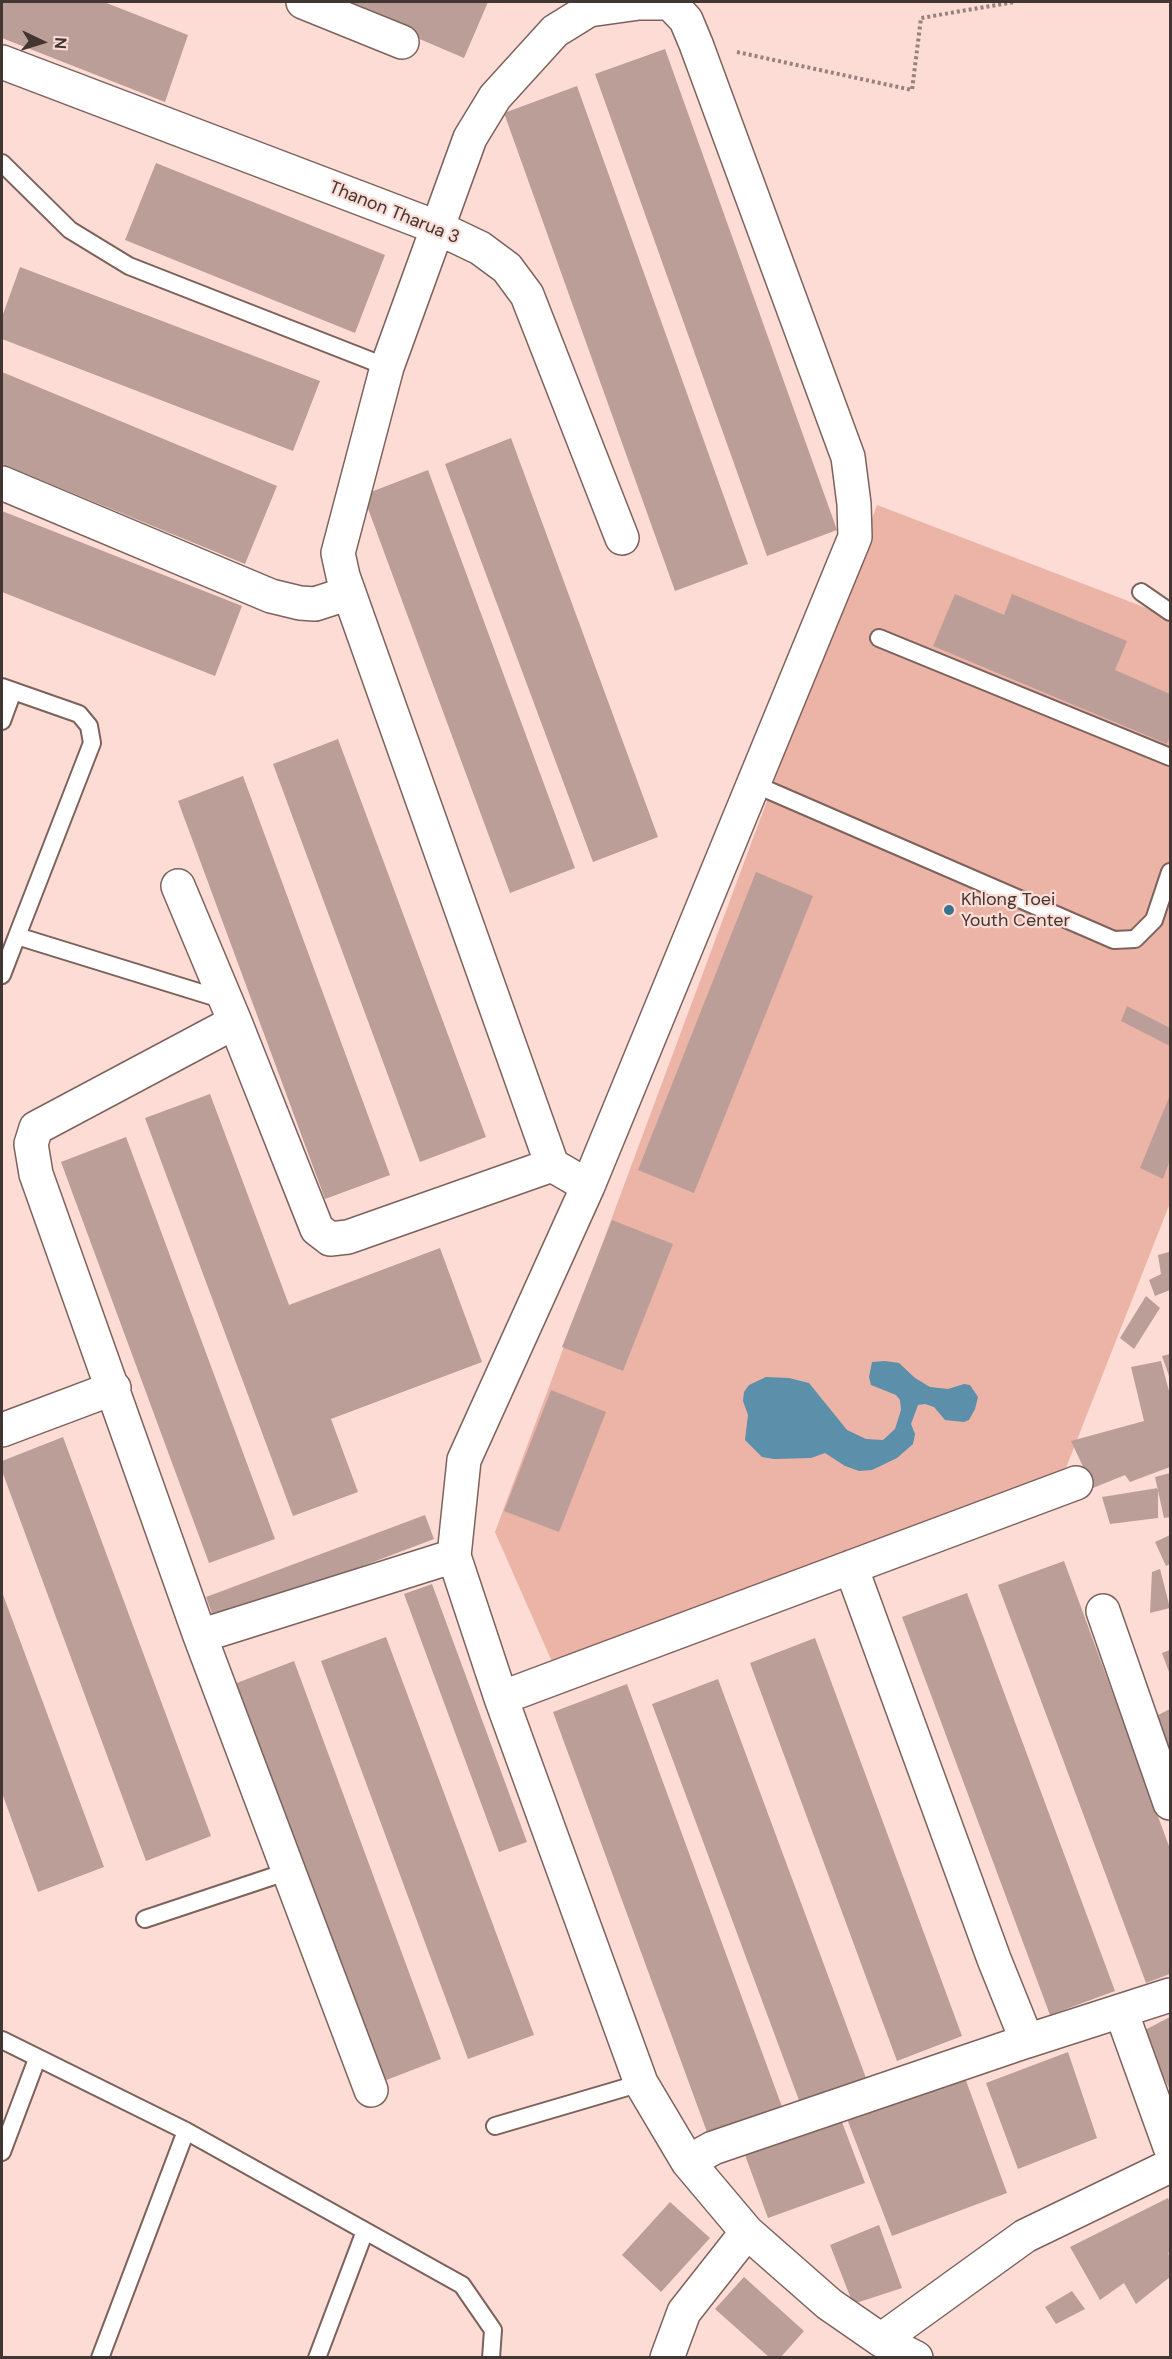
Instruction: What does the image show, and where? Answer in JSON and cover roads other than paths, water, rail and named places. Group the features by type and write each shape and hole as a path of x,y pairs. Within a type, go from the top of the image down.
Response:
{"street":[{"path":"303,2 402,42"},
{"path":"588,1186 552,1165 342,576 338,554 387,367 470,138 495,97 555,30 589,10 639,3 670,3 686,20 696,44 848,457 854,504 855,537 588,1186 464,1460 453,1556 501,1698 641,2083 688,2162 747,2232 829,2304 881,2340 916,2358"},
{"name":"Thanon Tharua 3","path":"2,62 436,227 480,249 507,268 527,295 622,538"},
{"path":"2,483 271,596 315,604 349,593"},
{"path":"178,886 317,1229 330,1239 348,1237 552,1165"},
{"path":"230,1011 36,1128 31,1137 31,1151 36,1174 114,1388 200,1636 371,2090"},
{"path":"2,1430 114,1388"},
{"path":"501,1698 1076,1483"},
{"path":"200,1636 453,1556"},
{"path":"851,1567 994,1959 1027,2041"},
{"path":"1103,1611 1170,1803"},
{"path":"688,2162 713,2148 1170,1995"},
{"path":"1120,2011 1170,2147"},
{"path":"881,2340 1025,2236 1170,2166"},
{"path":"667,2358 684,2312 747,2232"}],"lane":[{"path":"2,163 70,230 129,266 387,367"},
{"path":"1141,592 1170,612"},
{"path":"879,638 1170,757"},
{"path":"2,722 7,689 79,714 88,726 92,743 2,975"},
{"path":"754,784 1114,940 1135,939 1154,920 1170,872"},
{"path":"17,936 230,1011"},
{"path":"145,1919 289,1871"},
{"path":"2,2040 186,2131 462,2285 493,2330 491,2358"},
{"path":"2,2152 37,2059"},
{"path":"495,2126 641,2083"},
{"path":"100,2358 186,2131"},
{"path":"317,2358 365,2231"}],"water":[{"path":"872,1362 899,1363 915,1378 930,1387 948,1389 964,1384 970,1385 978,1397 969,1420 964,1422 945,1420 934,1407 925,1404 918,1405 911,1424 915,1434 913,1444 897,1458 872,1470 859,1471 845,1466 825,1453 811,1458 762,1457 745,1440 748,1415 743,1401 744,1392 749,1385 766,1377 789,1378 809,1383 847,1430 866,1439 883,1440 895,1429 901,1410 900,1400 896,1395 871,1385 869,1377"}],"place":[{"name":"Khlong Toei Youth Center","path":"949,910"}]}
